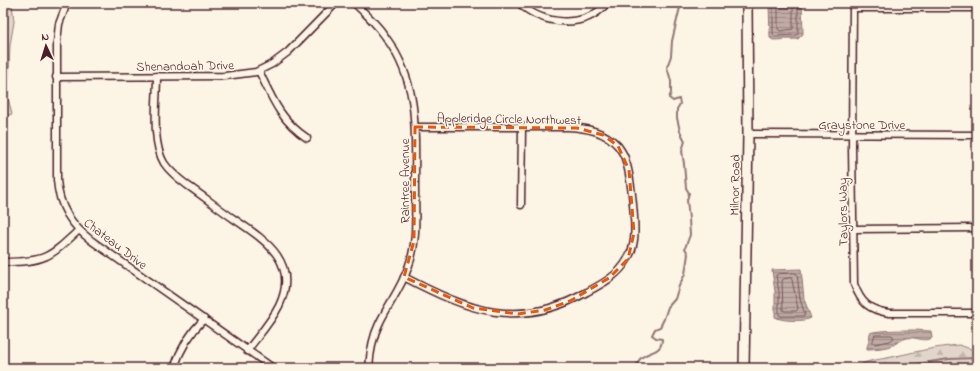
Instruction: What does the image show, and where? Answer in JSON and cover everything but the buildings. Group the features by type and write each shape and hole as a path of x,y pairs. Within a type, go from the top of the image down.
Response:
{"main road":[{"name":"Milnor Road","path":"744,368 748,134 747,3"}],"street":[{"name":"Chateau Drive","path":"68,3 59,24 56,77 58,189 61,202 67,215 79,230 92,241 273,368"},
{"name":"Shenandoah Drive","path":"56,77 225,76 247,74 272,64 288,52 336,3"},
{"name":"Raintree Avenue","path":"354,3 384,34 400,61 412,96 415,114 414,241 411,259 404,277 375,332 368,368"},
{"path":"519,3 539,17 552,21 563,22 579,20 590,16 603,8 607,3"},
{"path":"853,6 977,8"},
{"name":"Taylors Way","path":"853,6 852,135 854,284 862,301 877,311 888,313 977,313"},
{"path":"259,70 269,95 282,115 293,127 307,138"},
{"path":"157,76 157,138 164,163 187,185 263,239 276,253 280,261 285,279 281,301 275,313 247,351"},
{"name":"Appleridge Circle Northwest","path":"404,277 466,306 482,310 518,314 545,310 575,299 609,278 623,266 631,251 634,240 629,170 623,153 618,146 603,134 586,129 568,127 415,128"},
{"path":"521,205 522,128"},
{"name":"Graystone Drive","path":"748,134 977,135"},
{"path":"854,229 977,228"},
{"path":"3,262 27,262 44,258 56,251 79,230"},
{"path":"174,368 186,342 204,319"}],"highlighted area":[{"path":"415,127 577,128 603,135 618,146 629,170 634,233 628,259 609,278 570,301 545,310 518,314 473,308 404,277 414,241"}],"green space":[{"path":"3,3 12,3 14,22 10,45 8,98 12,114 3,117"},
{"path":"959,345 977,351 977,368 865,368 860,365 870,361 923,350"}],"water":[{"path":"769,3 802,3 803,34 798,39 773,40 770,38"},
{"path":"801,269 804,299 811,318 804,320 793,320 775,317 775,292 772,270"},
{"path":"915,330 931,331 932,338 923,340 907,338 887,347 867,349 870,333"}],"waterway":[{"path":"636,368 642,357 655,351 661,345 662,339 656,338 652,335 655,329 660,327 668,307 675,299 685,274 688,254 685,248 690,235 687,200 689,193 686,188 682,151 685,141 680,131 677,118 677,109 680,104 679,99 673,101 669,98 671,93 671,81 667,67 671,56 672,41 681,3"},
{"path":"910,365 949,359 977,358"}]}
